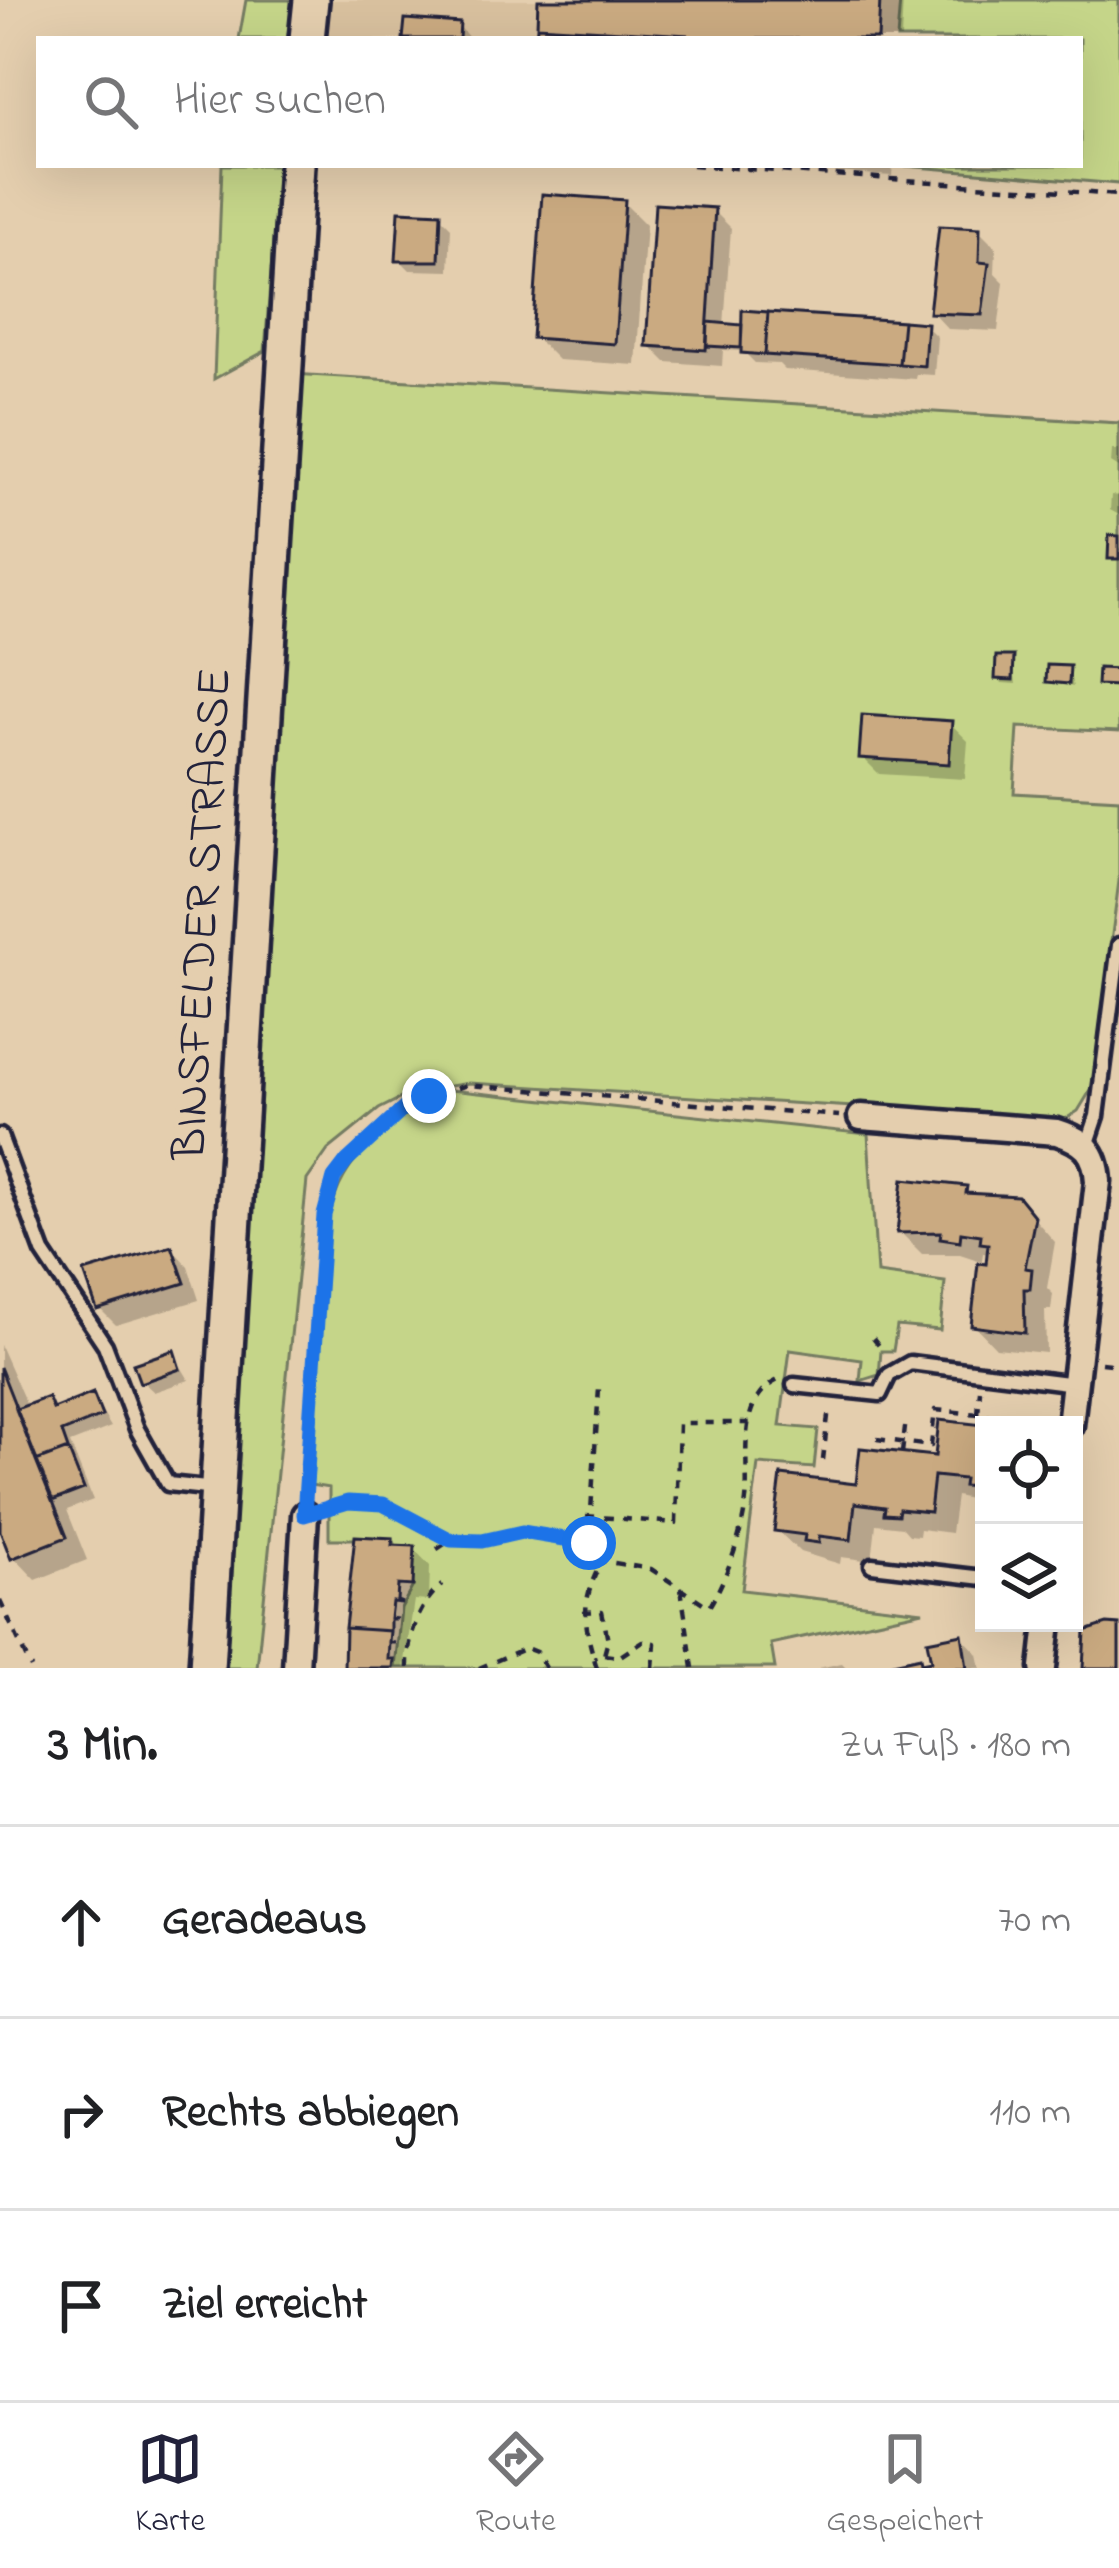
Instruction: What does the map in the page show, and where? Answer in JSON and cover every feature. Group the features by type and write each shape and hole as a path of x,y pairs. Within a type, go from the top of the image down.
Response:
{"street":[{"path":"307,36 311,0"},
{"name":"BINSFELDER STRASSE","path":"207,1668 297,168"},
{"path":"861,1117 1058,1132 1087,1146 1096,1162 1098,1181 1071,1416"},
{"path":"296,1668 304,1515"},
{"path":"1043,1668 1047,1632"}],"lane":[{"path":"1087,1146 1097,1116 1119,945"},
{"path":"0,1136 43,1252 105,1345 137,1429 168,1484 218,1489"},
{"path":"794,1385 880,1394 889,1376 910,1363 1075,1384"},
{"path":"872,1565 975,1577"}],"path":[{"path":"735,168 1119,195"},
{"path":"589,1543 522,1532 482,1541 451,1540 383,1504 348,1502 304,1515 324,1215 334,1178 409,1104 467,1085 861,1117"},
{"path":"599,1388 586,1516 589,1543 602,1561 651,1569 709,1607 722,1585 746,1499 749,1423 760,1394 773,1380 794,1385"},
{"path":"823,1460 830,1389"},
{"path":"877,1439 931,1446 935,1410 988,1415"},
{"path":"586,1516 676,1523 679,1423 749,1423"},
{"path":"902,1453 904,1426"},
{"path":"437,1549 451,1540"},
{"path":"597,1668 583,1612 584,1593 602,1561"},
{"path":"408,1668 407,1653 426,1598 442,1585"},
{"path":"681,1589 693,1668"},
{"path":"0,1601 31,1668"},
{"path":"583,1612 602,1611 608,1640 604,1654"},
{"path":"594,1658 619,1657 643,1641 655,1643 653,1668"},
{"path":"479,1668 526,1648 536,1652 546,1668"}],"shaded area":[{"path":"328,0 900,0 897,36 323,36"}],"green space":[{"path":"246,0 296,0 290,36 240,36"},
{"path":"900,0 1119,0 1119,184 929,168 1083,168 1083,36 897,36"},
{"path":"222,168 279,168 265,351 214,379"},
{"path":"292,374 1119,423 1119,732 1018,727 1014,793 1119,799 1119,881 1092,1088 1078,1111 1064,1120 469,1083 413,1092 379,1109 328,1150 307,1180 257,1668 224,1668"},
{"path":"450,1090 868,1134 877,1273 945,1282 940,1330 897,1326 893,1351 881,1351 879,1375 860,1381 862,1360 790,1350 780,1426 818,1429 814,1468 758,1464 742,1590 923,1611 771,1644 775,1668 395,1668 401,1608 413,1586 393,1539 329,1539 329,1488 310,1485 329,1215 346,1173 374,1139"}],"building":[{"path":"538,0 880,0 878,36 654,36 537,26"},
{"path":"405,19 460,23 459,36 403,36"},
{"path":"537,26 689,35 651,36 536,36"},
{"path":"542,194 625,200 615,344 532,338"},
{"path":"655,204 715,208 706,350 646,346"},
{"path":"399,211 441,213 439,261 396,261"},
{"path":"939,226 980,228 979,262 989,263 982,315 929,313"},
{"path":"742,310 768,312 765,355 741,353"},
{"path":"768,312 903,321 899,364 765,355"},
{"path":"903,321 927,323 924,366 899,364"},
{"path":"708,322 742,325 741,348 707,346"},
{"path":"1109,535 1119,536 1119,559 1108,559"},
{"path":"996,656 1014,656 1013,680 995,679"},
{"path":"1047,665 1070,666 1069,684 1046,682"},
{"path":"1098,668 1119,669 1118,686 1097,685"},
{"path":"862,715 952,721 949,764 859,758"},
{"path":"903,1179 967,1186 966,1193 1018,1196 1035,1217 1025,1268 1032,1269 1030,1289 1024,1289 1025,1333 971,1326 978,1263 986,1264 988,1244 980,1243 981,1235 961,1232 960,1241 940,1238 941,1232 897,1233"},
{"path":"172,1246 185,1283 97,1310 84,1272"},
{"path":"174,1350 180,1369 140,1383 133,1364"},
{"path":"0,1367 67,1537 11,1559 0,1531"},
{"path":"93,1393 102,1416 62,1432 68,1449 36,1461 16,1409 48,1397 53,1409"},
{"path":"939,1420 975,1424 975,1487 963,1486 964,1479 934,1476 930,1512 899,1509 898,1515 884,1514 885,1507 855,1503 851,1540 819,1536 819,1543 804,1541 805,1535 774,1531 781,1475 856,1484 860,1448 935,1456"},
{"path":"68,1449 84,1489 52,1501 36,1461"},
{"path":"355,1536 393,1538 392,1545 415,1546 413,1586 398,1585 397,1601 402,1603 392,1602 390,1618 397,1619 390,1619 390,1631 345,1628"},
{"path":"1119,1625 1119,1668 1083,1668 1085,1631"},
{"path":"345,1628 390,1631 389,1642 395,1643 389,1643 388,1659 394,1659 393,1668 344,1668"},
{"path":"962,1634 967,1668 870,1668 920,1657 921,1663 931,1661 927,1641"}],"route":[{"path":"429,1096 409,1104 334,1178 324,1215 304,1515 348,1502 383,1504 451,1540 482,1541 522,1532 589,1543"}]}
